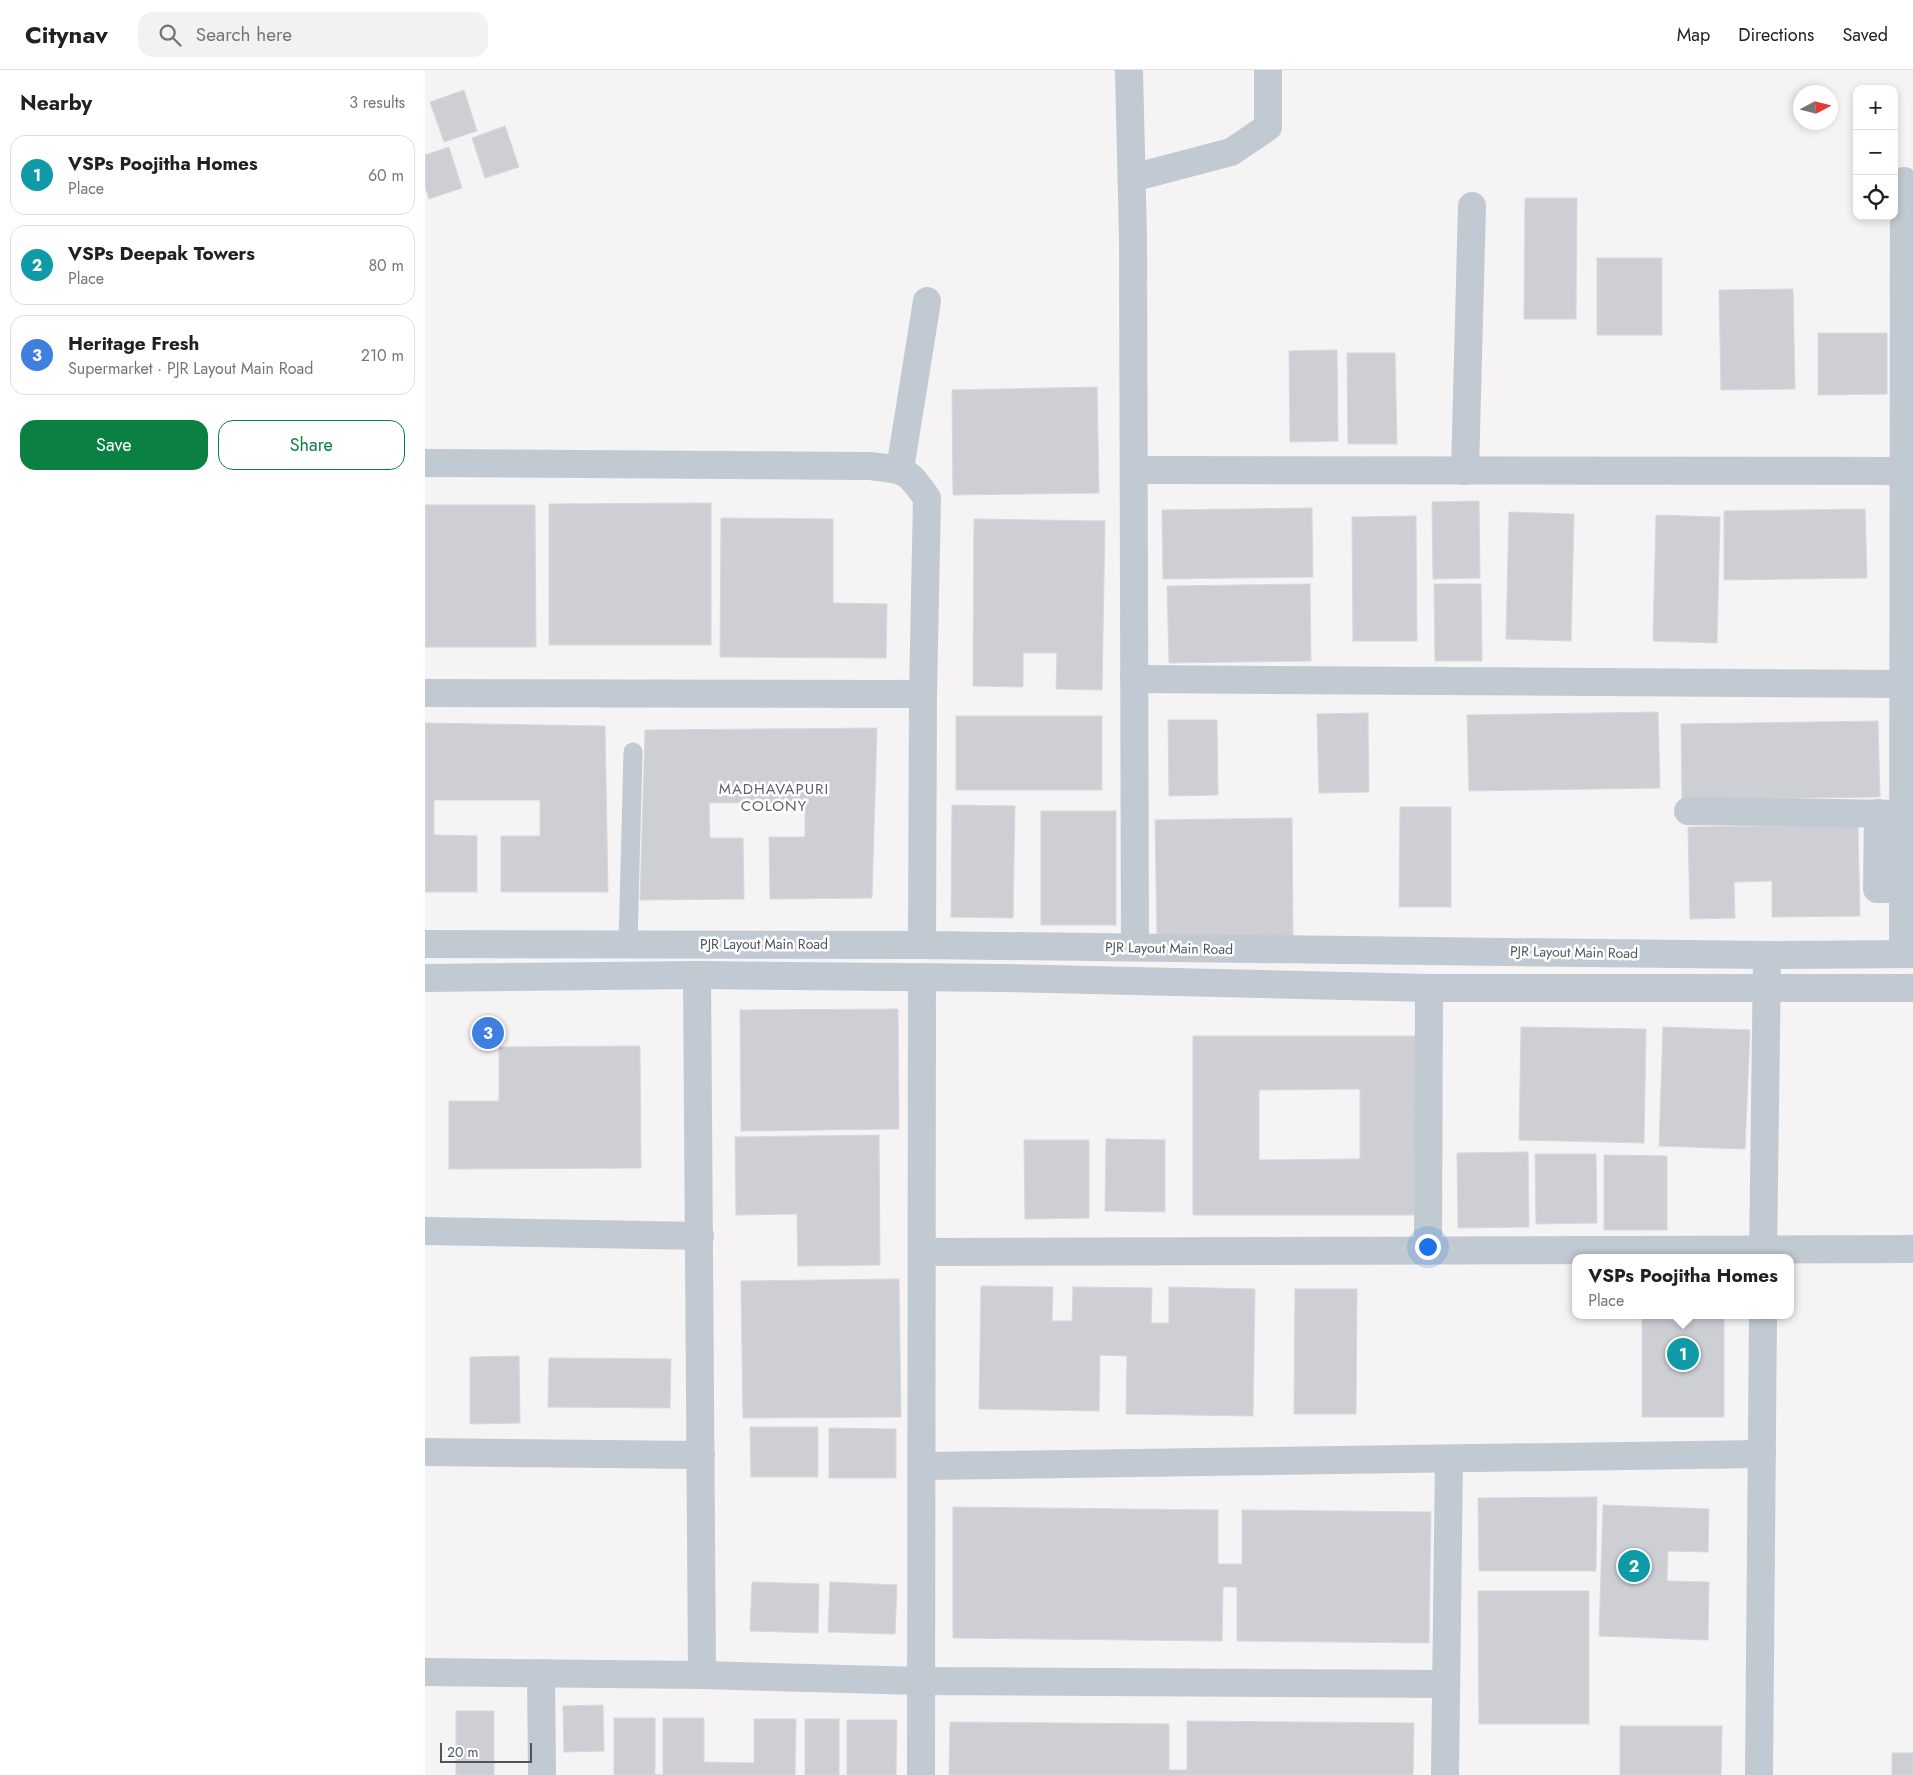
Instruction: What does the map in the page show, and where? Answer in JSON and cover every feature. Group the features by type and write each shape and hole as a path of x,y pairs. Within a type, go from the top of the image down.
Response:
{"street":[{"path":"1129,70 1132,178 1134,470 1135,947"},
{"path":"1132,178 1231,152 1267,127 1267,70"},
{"path":"1904,181 1904,684 1891,814 1902,890 1908,954"},
{"path":"1465,471 1472,206"},
{"path":"900,469 927,301"},
{"path":"425,463 869,466 900,469 913,479 927,498 923,694 922,945"},
{"path":"1134,470 1904,471"},
{"path":"1135,679 1904,684"},
{"path":"425,693 923,694"},
{"path":"1688,811 1891,814"},
{"name":"PJR Layout Main Road","path":"425,944 922,945 1908,954"},
{"path":"1005,978 1007,946"},
{"path":"1763,1254 1767,954"},
{"path":"425,978 697,975 1005,978 1429,988 1913,988"},
{"path":"697,975 702,1675"},
{"path":"921,1775 922,977"},
{"path":"1428,1251 1429,988"},
{"path":"425,1231 700,1236"},
{"path":"922,1252 1428,1251 1763,1254 1913,1249"},
{"path":"1759,1775 1763,1319"},
{"path":"425,1452 701,1455"},
{"path":"922,1466 1762,1454"},
{"path":"1445,1775 1449,1458"},
{"path":"425,1672 702,1675 921,1681 1446,1684"},
{"path":"541,1673 541,1775"}],"lane":[{"path":"628,944 633,752"}],"building":[{"path":"464,90 477,131 444,142 430,102"},
{"path":"505,126 519,167 485,178 472,138"},
{"path":"449,147 462,188 429,199 425,187 425,155"},
{"path":"1525,198 1577,198 1576,319 1524,319"},
{"path":"1597,258 1662,258 1662,335 1597,335"},
{"path":"1793,289 1795,389 1721,390 1719,290"},
{"path":"1818,333 1887,333 1887,394 1818,395"},
{"path":"1337,350 1338,441 1290,442 1289,351"},
{"path":"1347,353 1395,353 1397,444 1348,444"},
{"path":"1097,387 1099,493 953,495 952,390"},
{"path":"1479,501 1480,578 1433,579 1432,502"},
{"path":"711,503 711,645 549,645 549,504"},
{"path":"425,505 535,505 536,647 425,647"},
{"path":"1312,508 1313,577 1163,579 1162,510"},
{"path":"1865,509 1867,578 1724,580 1724,511"},
{"path":"1509,512 1574,514 1571,641 1506,639"},
{"path":"1656,515 1720,517 1717,643 1653,641"},
{"path":"1416,516 1417,641 1353,641 1352,517"},
{"path":"721,518 833,519 833,603 887,604 886,658 720,657"},
{"path":"974,519 1105,521 1102,690 1056,689 1057,653 1023,653 1023,687 973,686"},
{"path":"1310,584 1311,661 1169,663 1167,586"},
{"path":"1434,584 1481,584 1482,661 1435,661"},
{"path":"1658,712 1660,788 1469,791 1467,715"},
{"path":"1368,713 1369,792 1319,793 1317,714"},
{"path":"956,716 1102,716 1102,790 956,790"},
{"path":"1168,720 1217,720 1218,795 1169,796"},
{"path":"1878,721 1880,797 1682,800 1681,724"},
{"path":"425,723 605,726 608,892 501,892 501,836 540,836 540,800 434,800 434,835 477,836 477,892 425,892"},
{"path":"877,728 872,898 770,899 769,837 805,837 805,802 709,803 710,838 743,838 744,899 640,900 645,730"},
{"path":"952,805 1015,806 1013,918 951,917"},
{"path":"1400,807 1451,807 1451,907 1399,907"},
{"path":"1041,811 1116,811 1116,925 1041,925"},
{"path":"1292,818 1293,936 1157,937 1155,820"},
{"path":"1858,825 1860,916 1772,917 1772,881 1734,882 1735,918 1690,919 1688,827"},
{"path":"898,1009 899,1129 741,1131 740,1010"},
{"path":"1521,1027 1646,1029 1644,1143 1519,1140"},
{"path":"1663,1027 1750,1030 1745,1149 1659,1146"},
{"path":"1193,1036 1423,1036 1423,1215 1193,1215","holes":["1360,1089 1360,1159 1259,1160 1259,1090"]},
{"path":"640,1046 641,1168 449,1169 449,1101 499,1101 499,1047"},
{"path":"879,1135 880,1265 798,1266 797,1214 736,1215 735,1137"},
{"path":"1106,1139 1165,1140 1165,1212 1105,1211"},
{"path":"1024,1140 1089,1140 1089,1218 1025,1219"},
{"path":"1528,1152 1529,1227 1458,1228 1457,1153"},
{"path":"1535,1154 1596,1154 1597,1223 1536,1224"},
{"path":"1604,1155 1667,1156 1667,1230 1604,1230"},
{"path":"899,1279 901,1417 743,1418 741,1281"},
{"path":"981,1286 1053,1287 1052,1321 1072,1321 1073,1287 1152,1288 1151,1323 1169,1323 1169,1287 1255,1289 1253,1416 1126,1414 1127,1356 1100,1355 1099,1411 979,1409"},
{"path":"1295,1289 1357,1289 1356,1414 1294,1414"},
{"path":"1642,1319 1724,1319 1724,1417 1642,1417"},
{"path":"519,1356 520,1423 470,1424 470,1357"},
{"path":"549,1358 671,1359 670,1408 548,1407"},
{"path":"750,1427 818,1427 818,1477 751,1477"},
{"path":"829,1428 896,1429 896,1478 829,1478"},
{"path":"1597,1497 1596,1571 1479,1571 1478,1498"},
{"path":"1603,1505 1709,1509 1708,1552 1668,1551 1667,1581 1709,1582 1708,1640 1599,1636"},
{"path":"953,1507 1218,1510 1218,1564 1242,1564 1242,1510 1431,1512 1429,1643 1237,1641 1237,1587 1223,1587 1222,1641 953,1638"},
{"path":"752,1582 819,1584 818,1633 750,1631"},
{"path":"830,1582 897,1585 895,1634 828,1632"},
{"path":"1478,1591 1589,1591 1589,1724 1479,1724"},
{"path":"603,1705 604,1751 564,1752 563,1706"},
{"path":"456,1711 494,1711 494,1775 456,1775"},
{"path":"614,1718 655,1718 655,1775 614,1775"},
{"path":"663,1718 704,1718 704,1762 754,1763 754,1719 796,1719 795,1775 663,1775"},
{"path":"805,1719 839,1719 839,1775 805,1775"},
{"path":"847,1720 897,1720 896,1775 847,1775"},
{"path":"1187,1721 1414,1723 1413,1775 949,1775 950,1722 1169,1724 1169,1770 1187,1770"},
{"path":"1620,1726 1722,1726 1721,1775 1620,1775"},
{"path":"1892,1753 1913,1753 1913,1775 1892,1775"}],"place":[{"name":"Heritage Fresh","path":"488,1033"},
{"name":"VSPs Poojitha Homes","path":"1683,1354"},
{"name":"VSPs Deepak Towers","path":"1634,1566"}],"district":[{"name":"MADHAVAPURI COLONY","path":"774,798"}]}
